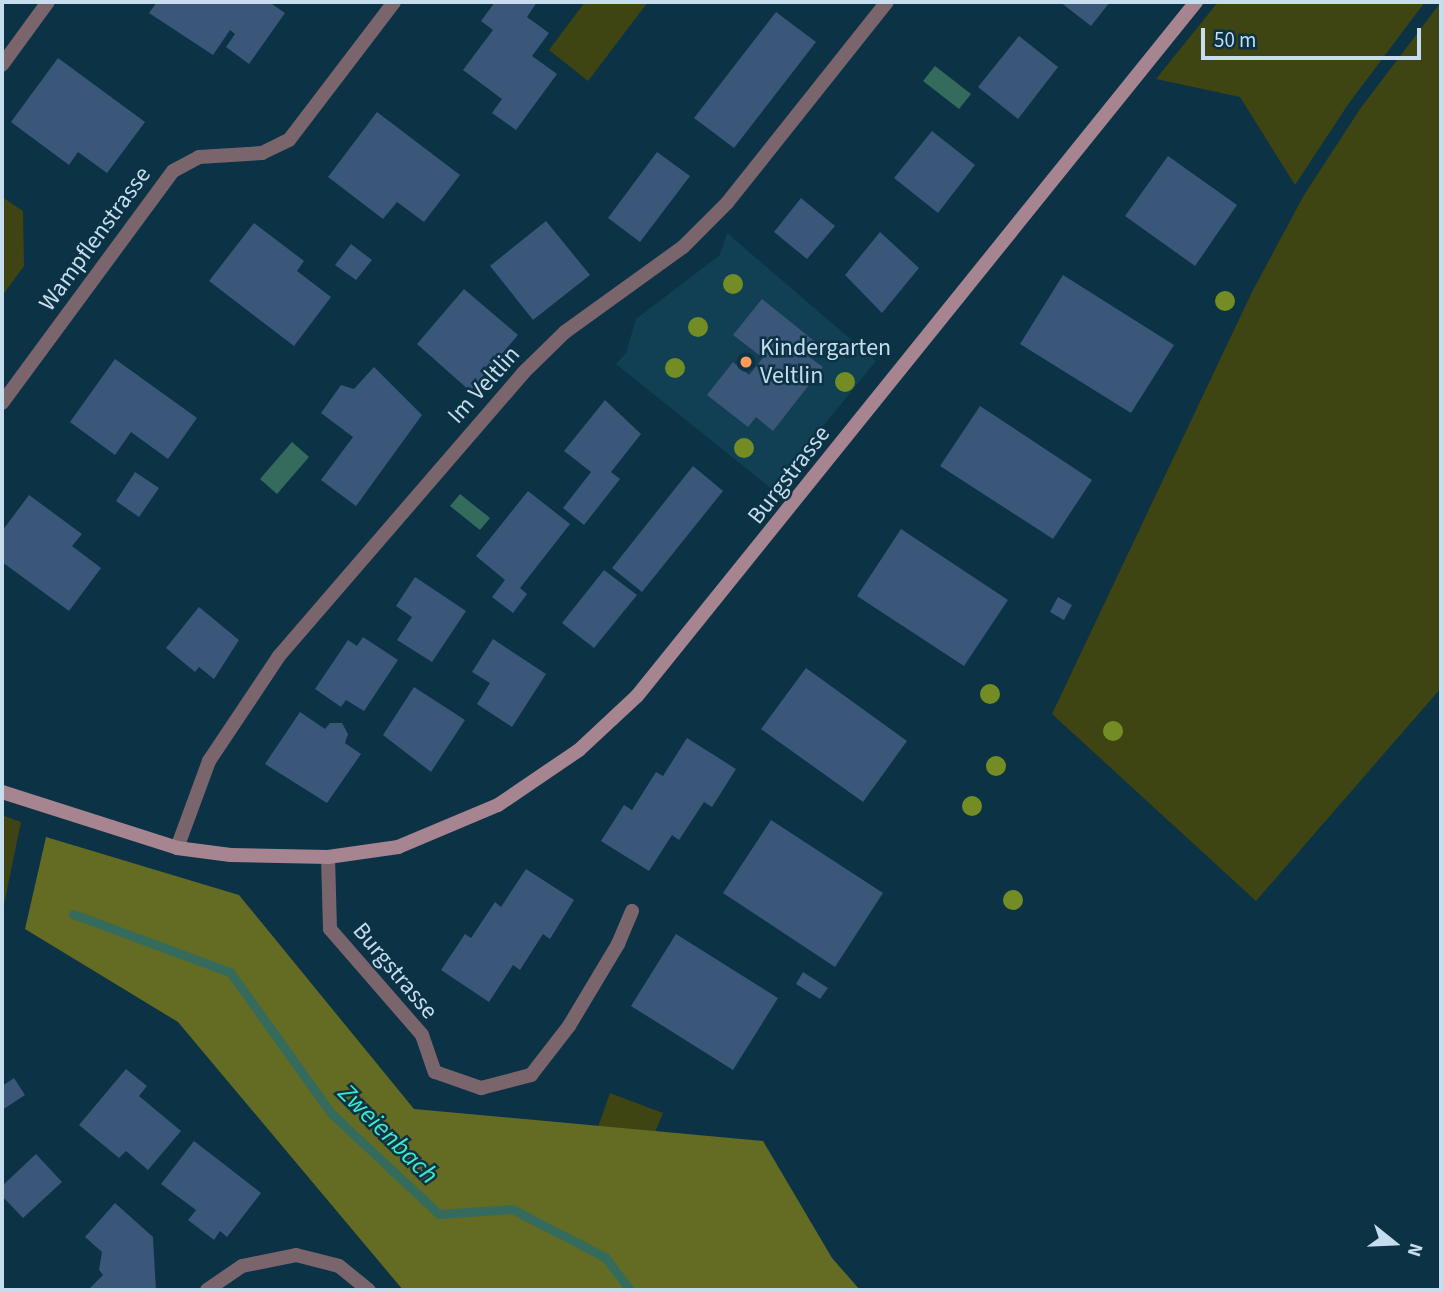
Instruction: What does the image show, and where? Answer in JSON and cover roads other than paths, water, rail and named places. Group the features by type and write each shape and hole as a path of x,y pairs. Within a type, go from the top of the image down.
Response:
{"street":[{"path":"2,65 47,2"},
{"name":"Wampflenstrasse","path":"2,403 173,171 199,157 262,153 289,141 394,2"},
{"name":"Im Veltlin","path":"177,848 209,761 279,656 523,373 565,332 683,247 727,203 887,2"},
{"name":"Burgstrasse","path":"2,792 177,848 328,857 398,847 498,805 579,750 637,696 1196,2"},
{"name":"Burgstrasse","path":"328,857 330,929 422,1035 435,1072 481,1088 531,1075 569,1026 618,944 632,911"},
{"path":"207,1290 242,1266 296,1255 339,1266 369,1290"}],"waterway":[{"name":"Zweienbach","path":"73,914 230,972 331,1113 439,1214 512,1209 605,1257 630,1290"}],"place":[{"name":"Kindergarten Veltlin","path":"746,362"}]}
